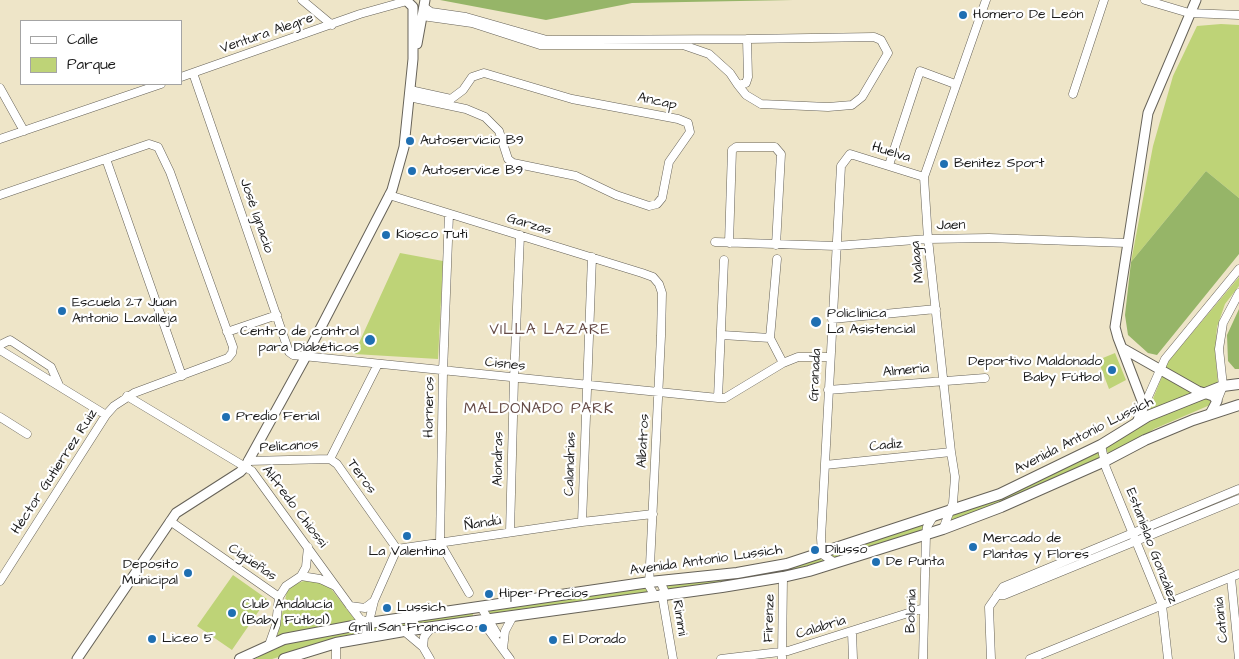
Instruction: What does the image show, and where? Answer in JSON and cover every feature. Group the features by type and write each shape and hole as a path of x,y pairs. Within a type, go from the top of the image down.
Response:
{"main road":[{"name":"Avenida Antonio Lussich","path":"240,659 284,639 369,623 655,582 737,573 787,564 1000,494 1101,445 1138,420 1203,393 1223,386 1239,384"},
{"name":"Avenida Antonio Lussich","path":"284,659 336,643 404,631 783,578 926,534 1020,499 1145,440 1210,414 1239,405"}],"street":[{"path":"302,0 332,25"},
{"name":"Ventura Alegre","path":"182,77 332,25 360,14 387,0"},
{"name":"Malaga","path":"943,528 950,511 955,477 950,452 928,239 924,177 986,0"},
{"path":"1073,94 1104,0"},
{"path":"1145,0 1189,13 1239,15"},
{"path":"1144,406 1115,327 1148,113 1196,0"},
{"path":"409,2 423,6 432,12 466,17 547,40 874,37 881,40 888,53 862,97 852,105 828,107 761,104 753,102 738,85 730,72 709,54 683,45 540,45 472,23 423,6 409,2"},
{"path":"409,2 413,59"},
{"name":"Ventura Alegre","path":"360,14 409,2"},
{"path":"77,659 83,655 176,513 240,472 247,464 305,358 389,195 404,148 413,59 423,6"},
{"path":"738,85 746,82 748,77 747,39"},
{"path":"709,54 714,49 710,40"},
{"path":"889,165 920,71 955,84"},
{"name":"José Ignacio","path":"193,73 289,352 298,357 305,358"},
{"name":"Ancap","path":"410,93 450,103 490,121 499,131 510,161 576,176 616,195 649,206 657,204 662,198 668,162 690,132 688,123 678,119 572,99 484,74 472,77 463,90 450,103"},
{"path":"0,139 158,85"},
{"path":"0,88 24,130"},
{"path":"0,196 149,144 160,149 227,332 277,315"},
{"path":"729,243 732,150 736,147 775,146 781,154 776,245"},
{"name":"Huelva","path":"850,154 924,177"},
{"name":"Granada","path":"822,554 828,390 841,166 850,154"},
{"path":"106,160 182,376"},
{"name":"Garzas","path":"389,195 653,277 659,284"},
{"name":"Horneros","path":"440,543 443,372 449,214"},
{"name":"Alondras","path":"510,532 520,235"},
{"name":"Jaen","path":"715,242 836,246 928,239 989,238 1127,243"},
{"name":"Calandrias","path":"582,522 592,257"},
{"path":"777,259 770,338 782,363"},
{"path":"724,260 718,398 725,398 782,363 798,357 830,357"},
{"path":"1138,420 1165,359 1239,269"},
{"name":"Albatros","path":"659,284 662,293 653,514 655,582 650,591 659,596"},
{"path":"1210,414 1223,386 1219,349 1223,323 1239,293"},
{"path":"832,319 936,309"},
{"name":"Héctor Gutierrez Ruiz","path":"0,581 106,415 127,396 228,358 232,353 232,347 227,332"},
{"path":"722,335 770,338"},
{"path":"0,345 10,340 52,367 60,387"},
{"path":"1122,348 1203,393 1210,394 1217,401"},
{"path":"0,350 106,415"},
{"name":"Cisnes","path":"305,358 659,394 718,398"},
{"name":"Teros","path":"378,364 330,459 337,464 397,548"},
{"name":"Almeria","path":"828,390 985,378"},
{"name":"Alfredo Chiossi","path":"127,396 247,464 350,606 360,618 369,623"},
{"path":"0,417 27,434"},
{"name":"Estanislao González","path":"1101,445 1105,460 1162,605 1168,659"},
{"name":"Cadiz","path":"825,465 950,452"},
{"name":"Pelícanos","path":"247,464 330,459"},
{"path":"991,659 988,611 991,602 997,595 1004,595 1239,489"},
{"path":"1136,536 1239,499"},
{"name":"Ñandú","path":"397,548 653,514"},
{"path":"926,534 927,527 933,517"},
{"name":"Cigüeñas","path":"170,521 280,598 276,625 269,645"},
{"name":"Bolonia","path":"924,659 926,534"},
{"path":"440,543 470,593"},
{"path":"280,598 286,586 301,576 306,567 307,545"},
{"path":"365,638 374,601 397,548"},
{"path":"822,554 835,563"},
{"path":"1030,659 1239,574"},
{"path":"301,576 320,579 337,587"},
{"name":"Firenze","path":"782,655 783,578"},
{"name":"Catania","path":"1231,578 1239,659"},
{"name":"Rimmi","path":"655,582 664,590 659,596 673,659"},
{"path":"350,606 365,608 374,601"},
{"path":"481,606 485,621 510,659"},
{"name":"Calabria","path":"722,659 782,655 924,608"},
{"path":"501,646 505,631 513,616"},
{"path":"423,647 424,637 431,628"},
{"path":"404,631 423,647 430,659"},
{"path":"852,632 853,659"},
{"path":"336,643 336,659"}],"green space":[{"path":"440,0 793,0 632,3 546,20"},
{"path":"1239,25 1239,198 1206,171 1131,262 1153,146 1173,76 1197,26"},
{"path":"1206,171 1239,198 1239,254 1157,355 1148,353 1128,335 1125,315 1131,262"},
{"path":"400,253 443,261 438,359 354,354"},
{"path":"1239,277 1239,286 1225,304 1217,327 1215,351 1218,384 1203,389 1165,369 1167,363"},
{"path":"1239,309 1239,369 1235,369 1228,361 1227,335"},
{"name":"Deportivo Maldonado Baby Fútbol","path":"1115,353 1126,380 1109,389 1098,360"},
{"path":"1163,374 1193,393 1148,411"},
{"path":"1207,397 1211,400 1210,405 1154,429 1138,440 1108,453 1106,449 1108,445 1135,427"},
{"path":"1097,451 1099,452 1099,459 1003,502 950,521 954,513"},
{"path":"925,523 921,531 836,559 827,555"},
{"path":"818,558 827,562 781,574 666,591 665,584"},
{"name":"Club Andalucía (Baby Fútbol)","path":"233,575 267,599 232,650 197,626"},
{"path":"307,580 329,586 356,621 277,637 287,591 295,584"},
{"path":"647,586 649,594 491,616 488,610"},
{"path":"472,612 474,618 368,633 371,627"},
{"path":"361,629 362,632 272,659 255,659 283,643"}],"place":[{"name":"Homero De León","path":"963,15"},
{"name":"Autoservicio B9","path":"410,141"},
{"name":"Benitez Sport","path":"944,164"},
{"name":"Autoservice B9","path":"412,171"},
{"name":"Kiosco Tuti","path":"386,235"},
{"name":"Escuela 27 Juan Antonio Lavalleja","path":"62,311"},
{"name":"Policlinica La Asistencial","path":"816,322"},
{"name":"Centro de control para Diabéticos","path":"370,340"},
{"name":"Deportivo Maldonado Baby Fútbol","path":"1112,370"},
{"name":"Predio Ferial","path":"226,417"},
{"name":"La Valentina","path":"407,536"},
{"name":"Mercado de Plantas y Flores","path":"973,547"},
{"name":"Dilusso","path":"815,550"},
{"name":"De Punta","path":"876,562"},
{"name":"Deposito Municipal","path":"188,573"},
{"name":"Hiper Precios","path":"489,594"},
{"name":"Lussich","path":"387,608"},
{"name":"Club Andalucía (Baby Fútbol)","path":"232,613"},
{"name":"Grill San Francisco","path":"483,628"},
{"name":"Liceo 5","path":"152,639"},
{"name":"El Dorado","path":"553,640"}],"district":[{"name":"VILLA LAZARE","path":"550,331"},
{"name":"MALDONADO PARK","path":"539,410"}]}
